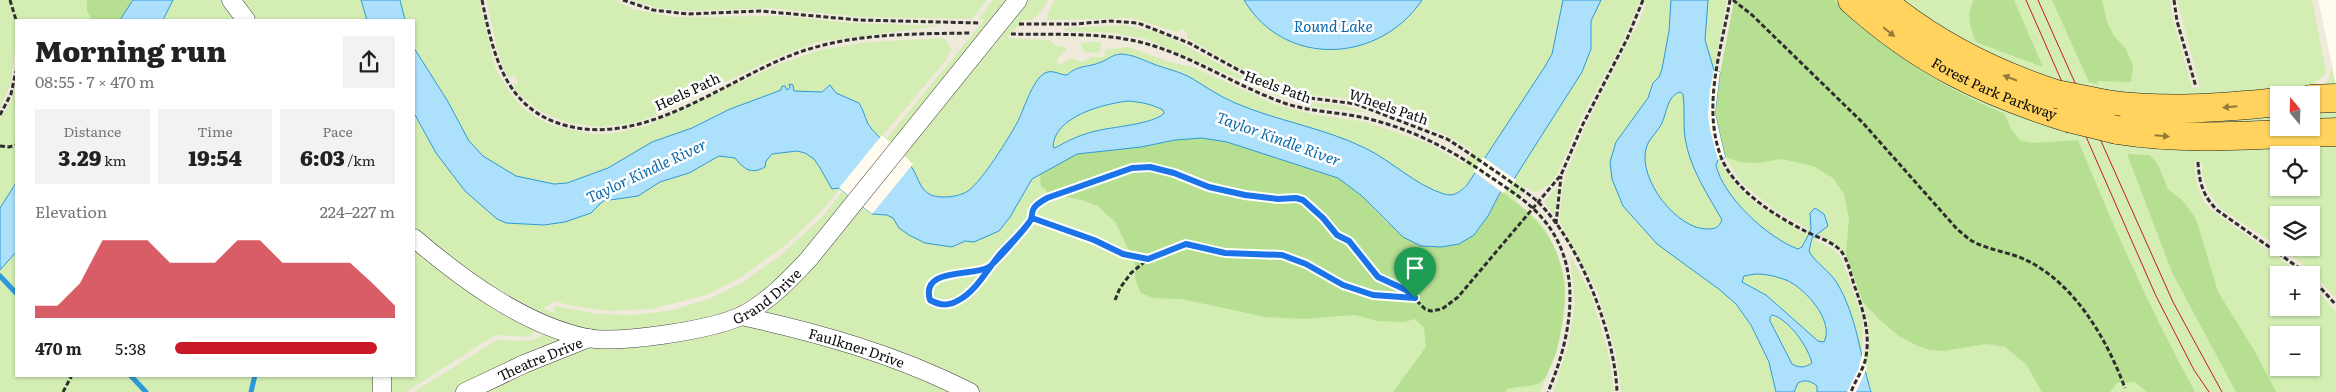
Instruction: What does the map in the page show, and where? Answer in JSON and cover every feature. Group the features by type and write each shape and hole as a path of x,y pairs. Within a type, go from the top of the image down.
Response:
{"main road":[{"name":"Forest Park Parkway","path":"1852,0 1899,39 1948,70 2001,96 2068,118 2117,130 2157,136 2207,138 2336,132"},
{"name":"Forest Park Parkway","path":"1882,0 1907,21 1965,57 1993,71 2056,94 2106,104 2170,110 2270,103"},
{"path":"2320,99 2336,98"}],"street":[{"path":"231,0 245,19"},
{"name":"Grand Drive","path":"415,239 453,269 502,302 543,323 588,338 635,338 708,326 741,316 768,298 789,280 856,202 1018,0"},
{"name":"Faulkner Drive","path":"741,316 830,337 875,351 970,392"},
{"name":"Theatre Drive","path":"465,392 516,367 588,338"},
{"path":"382,377 382,392"}],"path":[{"path":"10,0 16,19"},
{"name":"Heels Path","path":"482,0 496,58 514,92 543,117 556,123 585,130 628,128 649,121 778,61 820,46 843,41 895,35 973,33"},
{"path":"624,0 653,10 688,14 760,11 859,20 981,22"},
{"path":"1851,392 1865,361 1865,321 1844,257 1834,246 1781,218 1750,195 1732,176 1722,158 1712,120 1713,90 1731,0 1752,15 1862,123 1957,230 1972,241 2030,261 2074,296 2112,356 2125,388"},
{"path":"2174,0 2196,88"},
{"path":"989,267 942,276 930,287 928,295 930,300 946,305 961,299 1025,230 1032,218 1032,210 1047,198 1132,168 1150,167 1174,173 1209,187 1245,195 1303,200 1323,218 1337,235 1349,241 1378,277 1406,290 1425,309 1432,311 1442,309 1458,297 1561,175 1583,124 1627,39 1643,1"},
{"name":"Wheels Path","path":"1020,24 1076,24 1109,21 1138,23 1189,43 1255,79 1278,89 1310,98 1356,104 1447,139 1523,191 1538,203 1556,224 1595,295 1613,359 1617,392"},
{"name":"Heels Path","path":"1011,34 1095,36 1140,42 1209,69 1263,95 1301,108 1375,120 1441,144 1467,160 1533,209 1556,238 1568,268 1570,283 1566,338 1548,392"},
{"path":"0,115 11,94 15,75"},
{"path":"0,146 15,145"},
{"path":"2198,162 2200,183 2213,206 2296,266"},
{"path":"1556,224 1561,175"},
{"path":"1032,218 1094,240 1123,254 1148,259"},
{"path":"1115,300 1120,288 1131,273 1148,259 1186,244 1225,253 1282,255 1306,264 1343,285 1373,295 1415,298"},
{"path":"2320,287 2336,305"},
{"path":"63,392 71,377"}],"green space":[{"path":"0,0 2318,0 2336,86 2336,392 0,392"},
{"path":"87,0 133,0 121,19 91,19 87,11"},
{"path":"1734,0 1834,0 1874,36 1914,66 1957,91 2005,114 2011,129 2021,141 2034,143 2078,140 2133,268 2195,392 2147,392 2135,382 2117,383 2110,392 2042,392 2026,364 2005,347 1986,344 1944,351 1929,350 1899,336 1880,320 1863,302 1846,255 1849,218 1844,194 1833,178 1813,166 1782,159 1758,163 1740,162 1725,157 1717,127 1716,98"},
{"path":"1974,0 2014,0 2043,67 1976,42 1970,21 1970,11"},
{"path":"2052,0 2102,0 2107,22 2114,36 2126,49 2133,66 2131,82 2098,81 2097,84 2089,82"},
{"path":"1202,138 1227,142 1338,178 1362,196 1386,222 1421,246 1441,247 1459,244 1488,216 1501,191 1522,207 1538,223 1559,257 1565,296 1563,319 1552,367 1546,377 1537,384 1507,389 1505,392 1393,392 1426,347 1424,328 1415,319 1404,322 1378,321 1355,315 1304,319 1266,317 1181,299 1153,298 1141,293 1135,279 1136,267 1116,223 1098,206 1082,200 1050,194 1041,186 1040,174 1077,154"},
{"path":"2127,154 2150,155 2158,165 2168,189 2183,201 2196,219 2218,292 2254,350 2276,392 2236,392 2172,272"}],"shaded area":[{"path":"479,0 486,0 499,56 508,77 514,75 518,82 513,86 518,93 537,109 552,117 569,123 601,127 633,123 652,117 777,57 817,42 939,26 850,23 784,16 672,17 633,9 614,0 632,0 658,8 687,11 769,8 861,17 972,19 987,0 993,0 978,19 985,19 887,138 883,135 947,59 951,49 944,38 869,42 820,50 777,65 649,125 611,134 590,134 552,125 537,118 523,108 511,94 496,70"},
{"path":"1048,0 1055,0 1048,12 1047,20 1132,18 1177,32 1182,29 1187,32 1187,38 1245,71 1278,85 1311,95 1345,98 1369,104 1444,134 1473,151 1464,164 1430,144 1366,122 1312,114 1274,104 1193,67 1169,62 1128,47 1108,49 1104,52 1106,55 1102,57 1092,57 1082,62 1071,58 1058,66 1057,59 1066,50 1065,47 1057,46 1049,40 1007,38 1023,20 1032,20","holes":["1124,25 1156,32 1255,83 1289,97 1307,102 1345,106 1369,113 1316,107 1280,97 1146,39 1114,33 1065,31 1064,28","1101,42 1100,53 1084,52 1080,43"]},
{"path":"1727,0 1734,0 1720,72 1714,70"},
{"path":"2170,0 2177,0 2200,87 2192,88 2172,15"},
{"path":"2312,0 2318,0 2332,65 2328,81 2316,86 2315,82 2324,76 2326,72"},
{"path":"1640,1 1646,3 1640,20 1590,117 1567,171 1563,183 1560,223 1598,293 1616,354 1621,392 1614,392 1608,352 1592,297 1570,255 1575,303 1568,345 1553,392 1540,392 1557,351 1563,324 1566,295 1565,279 1557,253 1546,230 1538,220 1516,201 1526,187 1534,192 1539,191 1552,182 1582,117 1617,53","holes":["1557,187 1554,215 1544,202"]},
{"path":"15,49 15,88 11,102 0,119 0,109 11,83"},
{"path":"1725,157 1741,182 1776,211 1808,229 1805,234 1758,205 1742,191 1718,160"},
{"path":"2194,162 2202,162 2202,174 2208,191 2220,208 2270,242 2270,252 2211,210 2205,203 2197,186"},
{"path":"840,189 843,191 822,217 781,255 743,282 711,298 674,310 633,315 598,314 556,306 554,308 555,313 543,309 554,301 608,311 652,309 706,295 738,279 787,244 825,207"},
{"path":"1818,234 1837,245 1846,255 1868,320 1869,352 1862,351 1863,320 1842,259 1833,249 1815,240"},
{"path":"2276,256 2292,256 2305,266 2290,266"},
{"path":"2320,282 2336,298 2336,312 2320,293"},
{"path":"534,331 543,336 529,341 497,340 414,392 406,392 492,337 500,335 530,337"}],"water":[{"path":"133,0 173,0 164,19 121,19"},
{"path":"361,0 400,0 405,19 367,19"},
{"name":"Round Lake","path":"1244,0 1422,0 1404,21 1382,36 1358,46 1333,50 1307,47 1283,38 1262,22"},
{"name":"Taylor Kindle River","path":"1563,0 1601,0 1591,21 1591,49 1582,72 1514,179 1501,191 1488,216 1474,235 1459,244 1441,247 1421,246 1403,237 1362,196 1338,178 1227,142 1202,138 1077,154 1032,179 1010,217 999,231 974,242 965,241 952,247 925,243 899,228 893,218 887,215 872,214 839,188 832,189 814,159 805,153 797,151 772,154 766,161 765,167 756,171 748,170 735,158 719,156 689,173 660,182 638,196 603,201 591,213 565,222 544,225 506,223 497,219 465,191 436,153 415,115 415,50 447,100 469,141 483,156 516,176 554,184 567,183 608,168 652,142 692,128 730,109 781,90 782,86 785,86 787,90 790,88 789,84 793,85 794,91 822,92 830,85 836,93 859,103 868,124 882,140 909,164 923,189 931,195 950,197 968,191 988,169 1017,123 1032,88 1040,77 1045,73 1051,72 1067,75 1076,69 1122,54 1137,57 1183,74 1223,97 1249,109 1349,141 1375,153 1423,185 1451,195 1459,192 1467,185 1552,54","holes":["1128,101 1146,104 1163,110 1164,113 1152,120 1085,134 1055,148 1053,147 1056,136 1062,127 1082,114 1106,105"]},
{"path":"1671,0 1708,0 1705,40 1714,70 1720,72 1715,113 1725,157 1718,160 1716,165 1720,177 1737,203 1748,215 1774,236 1798,249 1802,247 1811,230 1810,213 1815,208 1824,214 1828,226 1812,238 1809,251 1834,279 1844,296 1854,322 1871,392 1817,392 1817,386 1806,381 1798,383 1794,392 1776,392 1769,362 1751,325 1736,304 1657,244 1623,206 1612,179 1610,162 1616,142 1648,98 1653,83 1659,77 1669,31","holes":["1680,92 1683,94 1687,149 1700,180 1722,220 1713,229 1696,227 1684,221 1673,212 1662,201 1648,174 1645,161 1647,145 1662,123 1672,97","1755,274 1774,276 1786,280 1801,290 1809,297 1822,315 1826,334 1824,342 1818,341 1766,295 1742,282 1744,276","1772,315 1785,322 1797,334 1812,363 1802,367 1792,364 1770,321"]},
{"path":"15,185 15,253 0,270 0,208"}],"pier":[{"path":"1714,70 1720,72 1715,113 1725,157 1718,160 1708,116 1710,89"},
{"path":"882,135 913,164 872,214 839,188"},
{"path":"1483,157 1516,180 1503,193 1473,171"},
{"path":"1863,351 1867,368 1856,392 1847,392 1858,370"}],"waterway":[{"path":"0,276 15,292"},
{"path":"132,377 146,392"},
{"path":"251,392 255,377"}],"tram line":[{"path":"2026,0 2156,296 2194,370 2209,392"},
{"path":"2038,0 2173,302 2222,392"}],"route":[{"path":"1415,298 1373,295 1343,285 1306,264 1282,255 1225,253 1186,244 1148,259 1123,254 1094,240 1032,218 1025,230 1006,248 976,285 961,299 946,305 937,304 930,300 928,295 930,287 942,276 989,267 1006,248 1025,230 1032,218 1032,210 1037,204 1047,198 1132,168 1150,167 1174,173 1209,187 1245,195 1303,200 1323,218 1337,235 1349,241 1378,277 1406,290 1415,298"}]}
